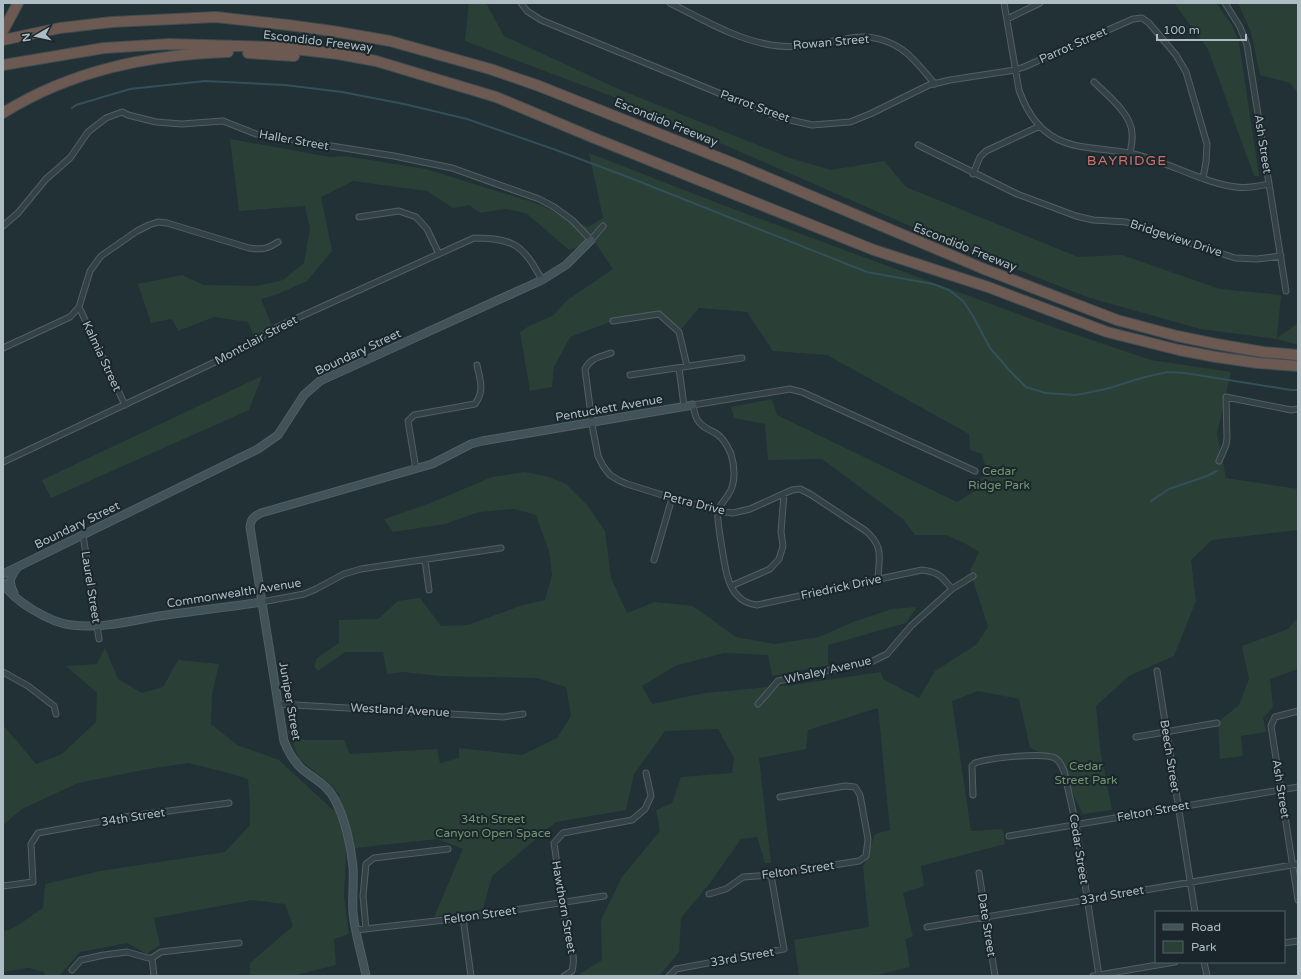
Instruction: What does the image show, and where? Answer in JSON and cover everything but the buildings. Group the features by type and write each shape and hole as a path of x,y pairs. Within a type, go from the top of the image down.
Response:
{"highway":[{"path":"3,31 18,3"},
{"name":"Escondido Freeway","path":"3,40 60,28 112,22 216,18 288,25 390,41 490,69 539,86 740,166 984,269 1117,320 1177,336 1216,344 1263,352 1298,355"},
{"name":"Escondido Freeway","path":"3,65 104,48 169,44 283,48 338,54 376,62 496,97 594,138 874,250 988,287 1107,332 1179,350 1216,357 1258,363 1298,366"},
{"path":"3,113 20,102 46,89 95,71 153,58 197,53 232,52 302,56 363,63 404,70"},
{"path":"1216,344 1298,348"},
{"path":"1216,357 1298,372"}],"street":[{"name":"Parrot Street","path":"521,3 527,11 541,20 777,117 812,125 850,122 870,114 929,85 950,80 1015,70 1133,19 1142,18 1149,22 1176,55 1186,72 1207,144 1206,162 1202,178"},
{"name":"Rowan Street","path":"670,3 721,29 749,40 770,45 811,45 861,37 877,38 894,45 905,52 935,84"},
{"path":"1004,3 1015,70 1019,90 1024,103 1031,116 1040,126 1056,138 1071,144 1130,153 1223,184 1237,187 1250,187 1269,184"},
{"path":"1007,19 1040,3"},
{"name":"Ash Street","path":"1225,3 1240,27 1247,45 1286,291"},
{"path":"1094,82 1127,115 1133,135 1130,153"},
{"name":"Haller Street","path":"3,226 18,213 46,179 70,158 88,132 106,118 122,112 156,122 182,124 223,121 256,134 394,156 452,168 540,199 572,220 591,240"},
{"path":"973,174 980,158 986,151 1040,126"},
{"name":"Bridgeview Drive","path":"918,145 973,174 1017,194 1076,216 1093,220 1126,222 1235,258 1257,259 1280,256"},
{"path":"359,217 399,211 416,217 427,229 439,254"},
{"path":"3,348 70,316 79,307 90,271 101,256 148,225 158,222 167,223 249,248 269,248 278,242"},
{"name":"Boundary Street","path":"3,574 258,449 278,435 304,395 320,380 542,280 566,265 603,226"},
{"name":"Montclair Street","path":"3,462 249,346 273,328 474,238 493,238 508,242 521,248 528,256 542,280"},
{"name":"Kalmia Street","path":"79,307 125,405"},
{"path":"613,321 659,314 679,332 687,366"},
{"name":"Petra Drive","path":"611,353 593,358 584,369 598,456 610,475 627,484 672,498 718,511 733,513 750,509 792,490 800,489 866,531 877,543 880,553 878,579"},
{"path":"630,375 742,358"},
{"path":"416,469 408,421 414,415 475,404 480,397 482,390 477,365"},
{"path":"679,368 684,406"},
{"name":"Pentuckett Avenue","path":"250,527 251,520 254,516 261,513 432,464 471,444 482,441 790,389 802,392 975,471"},
{"path":"1219,461 1226,445 1227,438 1226,397 1291,410 1298,409"},
{"path":"693,405 699,422 723,440 730,453 734,468 734,480 730,492 718,511 718,520 727,573 731,586 770,569 779,559 783,546 781,532 784,494"},
{"path":"654,560 672,498"},
{"name":"Juniper Street","path":"250,527 284,741 293,760 330,791 339,809 346,832 353,868 353,914 366,976"},
{"name":"Laurel Street","path":"83,535 100,639"},
{"name":"Commonwealth Avenue","path":"3,583 6,591 36,612 56,622 70,625 113,624 262,602 304,594 344,574 361,569 501,548"},
{"path":"425,560 429,590"},
{"path":"17,598 10,581 11,576 18,566"},
{"name":"Friedrick Drive","path":"731,586 737,596 749,604 757,605 922,570 931,571 942,576 952,589"},
{"name":"Whaley Avenue","path":"758,704 778,681 873,661 888,654 911,626 952,589 973,576"},
{"name":"Beech Street","path":"1157,671 1195,911"},
{"path":"3,672 28,686 54,706 56,714"},
{"name":"Westland Avenue","path":"278,704 503,717 523,714"},
{"name":"Ash Street","path":"1298,711 1275,717 1270,726 1295,865 1298,900"},
{"path":"1136,737 1217,723"},
{"name":"Cedar Street","path":"973,795 971,773 972,766 980,761 1020,756 1055,758 1061,763 1064,770 1076,825 1099,975"},
{"name":"Hawthorn Street","path":"564,976 572,971 574,963 572,950 568,940 554,843 563,833 632,820 645,809 651,796 646,773"},
{"name":"Felton Street","path":"709,894 726,889 744,877 771,875 859,861 866,856 868,839 860,795 855,787 845,786 780,797"},
{"name":"Felton Street","path":"1009,836 1298,787"},
{"name":"34th Street","path":"3,886 33,882 30,844 38,833 131,816 229,803"},
{"path":"366,929 363,896 366,864 374,858 448,849"},
{"name":"33rd Street","path":"927,927 1295,865"},
{"name":"Date Street","path":"979,873 995,976"},
{"name":"33rd Street","path":"676,969 784,949 771,875"},
{"name":"Felton Street","path":"356,930 463,918 604,896"},
{"path":"463,918 471,976"},
{"path":"1285,943 1298,941"},
{"path":"72,970 81,960 104,955 127,952 152,958 161,952 239,943"},
{"path":"152,958 154,976"},
{"path":"1093,976 1169,963"},
{"path":"1204,963 1207,976"},
{"path":"669,976 676,969"},
{"path":"676,969 677,976"}],"green space":[{"path":"469,3 486,3 504,36 623,91 790,158 831,170 884,161 906,187 1078,257 1122,255 1220,289 1281,295 1277,338 1298,323 1298,345 1277,339 1200,329 1087,297 940,239 619,99 465,41"},
{"path":"1174,3 1216,3 1232,25 1239,42 1259,176 1254,176 1208,49"},
{"path":"1238,3 1298,3 1298,93 1290,83 1260,75 1251,32"},
{"path":"230,139 330,157 345,156 426,169 535,203 588,227 603,218 589,153 720,204 1053,327 1151,360 1231,372 1217,433 1226,478 1298,489 1298,530 1212,540 1191,560 1196,601 1174,656 1129,676 1096,706 1100,748 1112,810 1083,814 1071,790 1063,762 1030,748 1019,699 978,691 952,701 971,831 1003,829 1005,844 921,866 924,886 903,893 913,937 905,939 910,967 873,976 799,976 794,940 869,927 863,867 875,834 890,830 878,708 808,730 806,749 759,758 771,863 765,863 757,837 741,839 710,883 681,918 679,952 659,976 577,976 602,960 601,920 622,877 660,831 656,810 672,803 681,777 732,773 734,758 718,729 665,731 634,774 626,810 556,822 492,876 483,909 434,917 463,849 437,839 346,849 344,896 349,934 334,939 336,965 292,976 250,976 250,963 293,926 285,904 253,900 154,918 160,945 147,954 127,943 80,952 59,976 45,976 44,972 29,968 3,972 3,932 17,926 43,908 45,884 100,871 225,852 250,825 248,779 189,763 148,769 78,783 22,809 3,825 3,725 36,764 62,754 96,722 97,693 66,666 97,664 105,648 118,679 142,693 163,687 178,660 219,664 212,694 211,724 237,745 279,760 333,810 340,795 327,781 299,759 287,729 304,740 344,740 350,754 437,749 440,763 459,758 459,748 522,755 557,738 571,716 566,687 536,678 440,676 403,672 387,674 383,652 345,652 318,671 314,666 317,658 339,643 339,620 378,619 398,601 420,598 441,626 468,625 520,606 545,600 552,575 549,551 536,515 514,509 479,512 445,524 393,532 384,519 428,504 492,477 525,472 549,477 566,484 587,505 605,531 611,578 627,613 655,602 693,606 736,637 775,644 819,637 853,622 892,609 917,607 906,623 828,645 828,665 772,676 768,655 724,653 675,666 642,686 652,704 705,693 792,685 881,672 883,679 919,698 935,671 977,644 988,627 970,571 979,552 946,535 915,535 903,519 822,459 768,460 765,424 734,418 731,407 772,399 777,415 957,502 975,491 976,480 982,478 987,472 982,454 970,450 969,434 827,355 773,351 747,312 699,308 679,332 659,314 613,321 570,337 554,367 552,387 530,391 520,332 529,326 554,315 566,301 613,269 594,241 569,250 526,213 505,209 480,213 469,205 453,208 427,191 353,181 321,197 332,251 307,281 278,294 261,299 273,329 256,341 248,322 214,317 178,331 172,319 151,323 138,284 182,275 204,285 257,286 283,280 304,263 310,229 305,206 239,211"},
{"path":"262,376 249,410 51,498 42,480"},
{"path":"1298,618 1298,669 1270,679 1273,707 1263,718 1266,732 1241,736 1243,756 1220,759 1218,722 1239,705 1249,679 1242,646 1288,629"}],"waterway":[{"path":"72,108 76,105 130,89 205,81 285,85 342,92 404,104 467,119 556,150 867,272 933,284 949,290 963,301 990,348 1026,387 1045,393 1076,395 1106,389 1145,377 1168,372 1185,373 1298,390"},
{"path":"1151,501 1169,489 1217,471"}],"district":[{"name":"BAYRIDGE","path":"1127,160"}],"park label":[{"name":"Cedar Ridge Park","path":"999,478"},
{"name":"Cedar Street Park","path":"1086,773"},
{"name":"34th Street Canyon Open Space","path":"493,826"}]}
